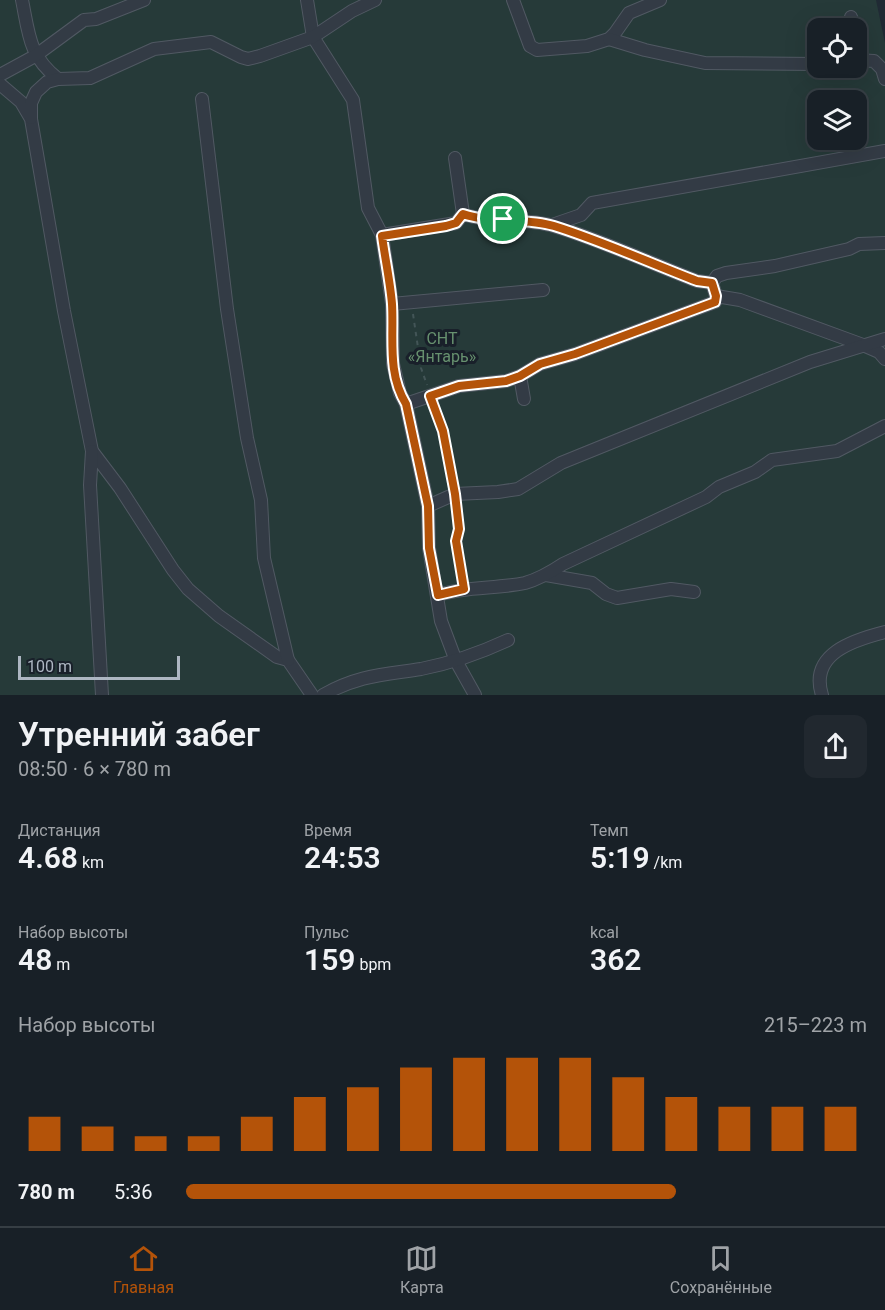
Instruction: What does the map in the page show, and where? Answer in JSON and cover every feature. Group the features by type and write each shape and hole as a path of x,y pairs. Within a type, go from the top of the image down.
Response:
{"street":[{"path":"22,0 38,70 36,92 31,104 31,119 64,311 92,451 90,485 102,695"},
{"path":"0,75 35,56 84,20 96,19 144,0"},
{"path":"307,0 313,38 353,100 368,208 382,236 392,304 393,364 400,393 406,404 428,506 429,548 441,621 456,661 475,695"},
{"path":"36,92 47,82 58,79 90,78 154,49 211,42 248,59 313,38 352,11 375,0"},
{"path":"513,0 530,46 537,50 587,46 609,39 629,13 636,8 660,0"},
{"path":"609,39 645,50 705,63 807,64"},
{"path":"35,56 58,79"},
{"path":"867,59 874,61 882,69 885,79"},
{"path":"0,84 21,102 31,119"},
{"path":"202,99 227,309 247,438 261,501 264,558 288,660 312,695"},
{"path":"552,225 581,214 592,203 885,151"},
{"path":"382,236 456,223 463,214 455,158"},
{"path":"463,214 479,219 503,219 552,225 697,281 712,283"},
{"path":"712,283 717,276 726,273 775,266 849,249 859,244 885,243"},
{"path":"406,404 459,386 506,381 540,364 575,354 715,302 716,296 712,283"},
{"path":"392,304 543,290"},
{"path":"716,296 740,300 863,345 879,352 885,358"},
{"path":"428,506 455,494 518,489 561,463 810,362 885,339"},
{"path":"520,376 524,399"},
{"path":"438,595 464,589 525,583 706,497 719,487 755,472 772,460 837,450 885,426"},
{"path":"92,451 120,488 173,570 188,589 219,616 277,657 288,660"},
{"path":"546,575 592,584 606,594 617,598 671,589 694,592"},
{"path":"822,695 818,682 820,670 830,656 864,637 885,632"},
{"path":"323,695 363,677 456,661 508,640"}],"path":[{"path":"411,301 421,368 443,431 455,494 459,529 456,541 464,589"}],"green space":[{"name":"СНТ «Янтарь»","path":"0,0 876,0 885,43 885,695 0,695"}],"route":[{"path":"463,214 479,219 503,219 552,225 697,281 712,283 716,296 715,302 575,354 540,364 506,381 459,386 430,396 443,431 451,483 455,494 459,529 456,541 464,589 438,595 429,548 428,506 406,404 400,393 393,364 392,304 382,236 446,226 456,223 463,214"}]}
